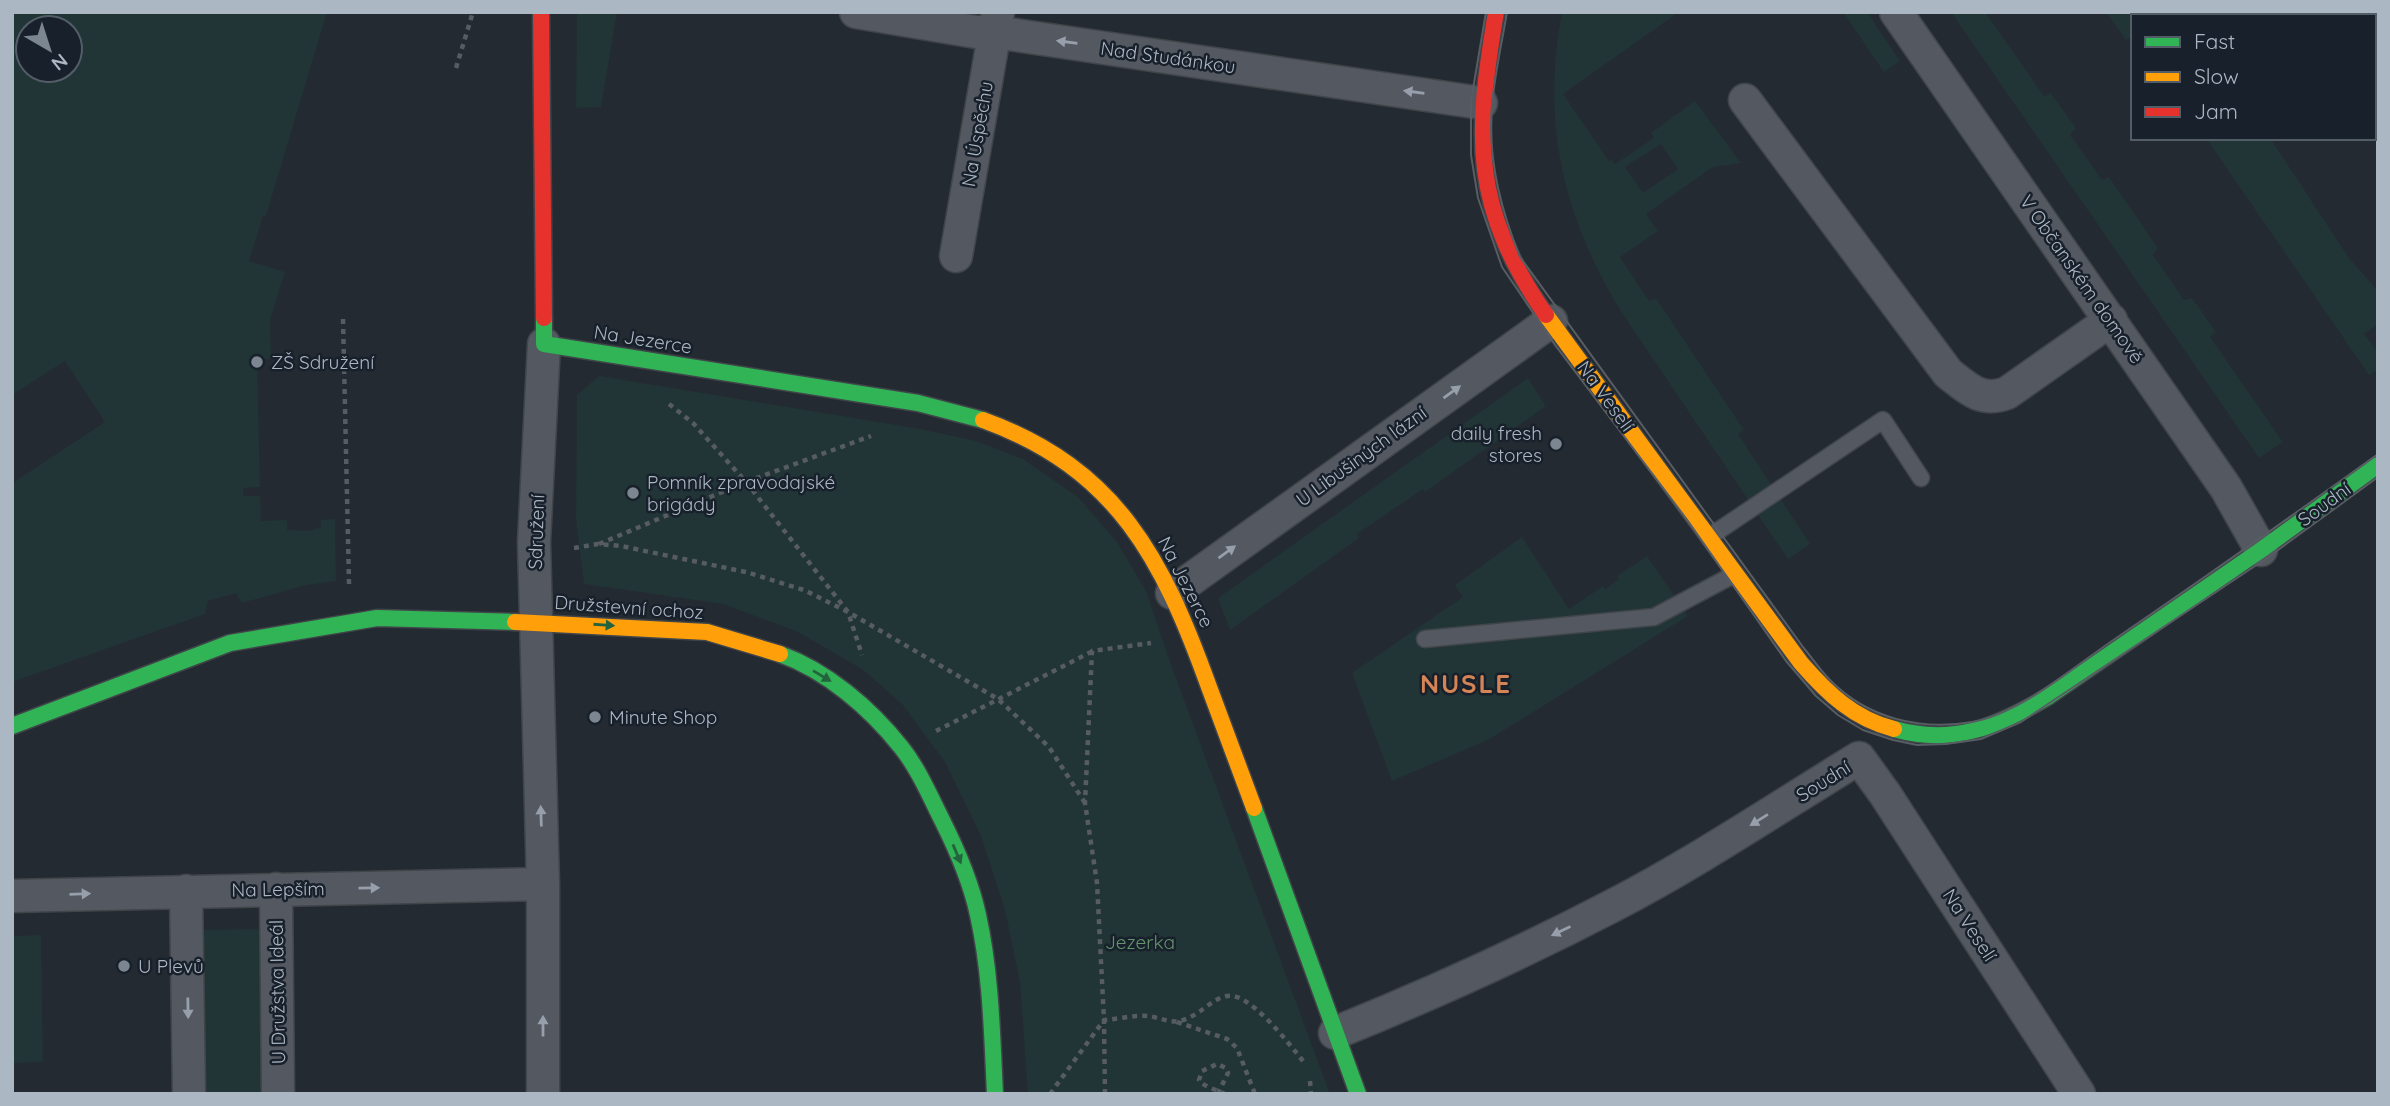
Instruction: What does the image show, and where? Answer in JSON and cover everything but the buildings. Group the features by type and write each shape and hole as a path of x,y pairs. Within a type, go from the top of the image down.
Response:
{"street":[{"name":"Sdružení","path":"541,12 544,344 534,542 544,884 543,1094"},
{"name":"Nad Studánkou","path":"856,12 976,32 996,22 1481,103"},
{"name":"Na Veselí","path":"1496,12 1481,103 1480,139 1486,187 1510,260 1551,321 1815,680 1845,706 1868,720"},
{"name":"V Občanském domově","path":"1896,12 2226,488 2261,550"},
{"name":"Na Úspěchu","path":"956,256 996,22"},
{"path":"1745,100 1948,373 1967,388 1984,396 1995,397 2007,393 2110,320"},
{"name":"U Libušiných lázní","path":"1172,593 1551,321"},
{"name":"Na Jezerce","path":"544,344 918,403 987,421 1045,450 1099,490 1121,513 1160,568 1189,631 1358,1094"},
{"name":"Soudní","path":"1335,1032 1453,984 1613,906 1700,857 1859,758 1863,730 1868,720 1895,730 1947,735 1977,731 2012,718 2049,696 2261,550 2378,465"},
{"name":"Družstevní ochoz","path":"12,726 230,643 377,618 707,632 787,657 851,695 877,720 902,748 951,838 967,877 978,915 990,996 995,1094"},
{"name":"Na Veselí","path":"1859,758 2079,1094"},
{"name":"Na Lepším","path":"12,896 544,884"},
{"name":"U Družstva Ideál","path":"276,890 278,1094"},
{"path":"186,891 190,1094"}],"lane":[{"path":"1709,537 1883,420 1921,478"},
{"path":"1425,639 1654,617 1735,574"}],"path":[{"path":"456,68 473,12"},
{"path":"343,319 349,593"},
{"path":"665,401 693,423 746,482 848,612"},
{"path":"574,548 598,544 746,482 875,434"},
{"path":"598,544 746,572 804,590 848,612 998,699 1049,747 1085,803"},
{"path":"902,748 1091,651 1158,641"},
{"path":"1091,651 1085,803 1097,883 1105,1094"},
{"path":"1176,1022 1198,1015 1214,1001 1226,996 1236,997 1252,1007 1278,1031 1310,1070"},
{"path":"1050,1094 1104,1020 1146,1016 1176,1022 1227,1039 1237,1048 1255,1094"},
{"path":"1217,1064 1226,1068 1228,1073 1221,1093 1199,1080 1202,1071 1217,1064"}],"green space":[{"path":"12,12 327,12 266,216 263,216 249,261 285,272 270,320 271,359 257,360 260,487 243,488 244,496 260,496 261,521 287,520 287,530 313,531 321,528 321,520 335,519 336,581 306,585 242,603 236,593 208,601 205,614 12,682 12,480 14,482 105,422 65,361 12,395"},
{"path":"577,12 617,12 601,107 576,108"},
{"path":"1562,12 1679,12 1563,94 1609,161 1612,160 1615,164 1654,138 1651,133 1695,101 1741,163 1713,167 1646,214 1658,231 1620,257 1649,301 1656,298 1744,430 1738,434 1810,544 1788,559 1629,324 1597,268 1569,198 1561,163 1554,90","holes":["1661,144 1678,169 1643,193 1625,167"]},
{"path":"1843,12 1867,12 1900,61 1884,72"},
{"path":"1951,12 1985,12 2044,96 2051,93 2076,128 2070,135 2102,180 2109,177 2158,248 2153,255 2184,300 2192,298 2216,332 2210,337 2283,442 2259,458"},
{"path":"2106,12 2187,14 2131,14 2131,36 2126,40"},
{"path":"2207,140 2271,140 2349,258 2378,291 2378,324 2364,334 2378,352 2378,369 2369,375"},
{"name":"Jezerka","path":"599,376 921,429 976,441 1023,459 1078,497 1117,542 1146,591 1330,1094 1028,1094 1020,982 1005,910 981,836 945,762 902,704 862,669 796,631 723,604 584,584 576,520 577,395"},
{"path":"1528,378 1546,406 1425,492 1423,489 1357,534 1359,538 1230,630 1218,598"},
{"path":"1522,537 1569,609 1603,586 1605,589 1619,579 1617,576 1647,556 1688,616 1488,740 1392,781 1352,673 1463,597 1455,585"},
{"path":"260,929 262,1094 206,1094 203,930"},
{"path":"41,935 43,1062 14,1063 12,1094 12,936"}],"tram line":[{"path":"1486,12 1471,101 1471,155 1478,198 1502,267 1555,345 1688,521 1786,661 1816,696 1838,715 1863,730 1917,745 1946,744 1981,739 2021,722 2267,558 2378,477"},
{"path":"1507,12 1493,92 1491,143 1501,201 1520,257 1803,647 1830,680 1860,704 1895,719 1933,725 1972,722 2008,710 2061,678 2378,454"}],"traffic: fast":[{"path":"544,318 544,344 918,403 983,420"},
{"path":"1894,729 1916,734 1956,734 1993,724 2030,707 2261,550 2378,465"},
{"path":"12,726 230,643 377,618 515,622"},
{"path":"780,654 831,681 876,718 913,764 948,831 972,890 986,959 995,1094"},
{"path":"1254,808 1358,1094"}],"traffic: slow":[{"path":"1546,315 1801,663 1842,704 1866,719 1894,729"},
{"path":"983,420 1030,440 1069,465 1102,493 1129,524 1153,560 1192,641 1254,808"},
{"path":"515,622 707,632 780,654"}],"traffic: jam":[{"path":"541,12 544,318"},
{"path":"1496,12 1484,97 1485,170 1492,204 1504,239 1521,276 1546,315"}],"place":[{"name":"ZŠ Sdružení","path":"257,362"},
{"name":"daily fresh stores","path":"1556,444"},
{"name":"Pomník zpravodajské brigády","path":"633,493"},
{"name":"Minute Shop","path":"595,717"},
{"name":"U Plevů","path":"124,966"}],"district":[{"name":"NUSLE","path":"1466,683"}]}
